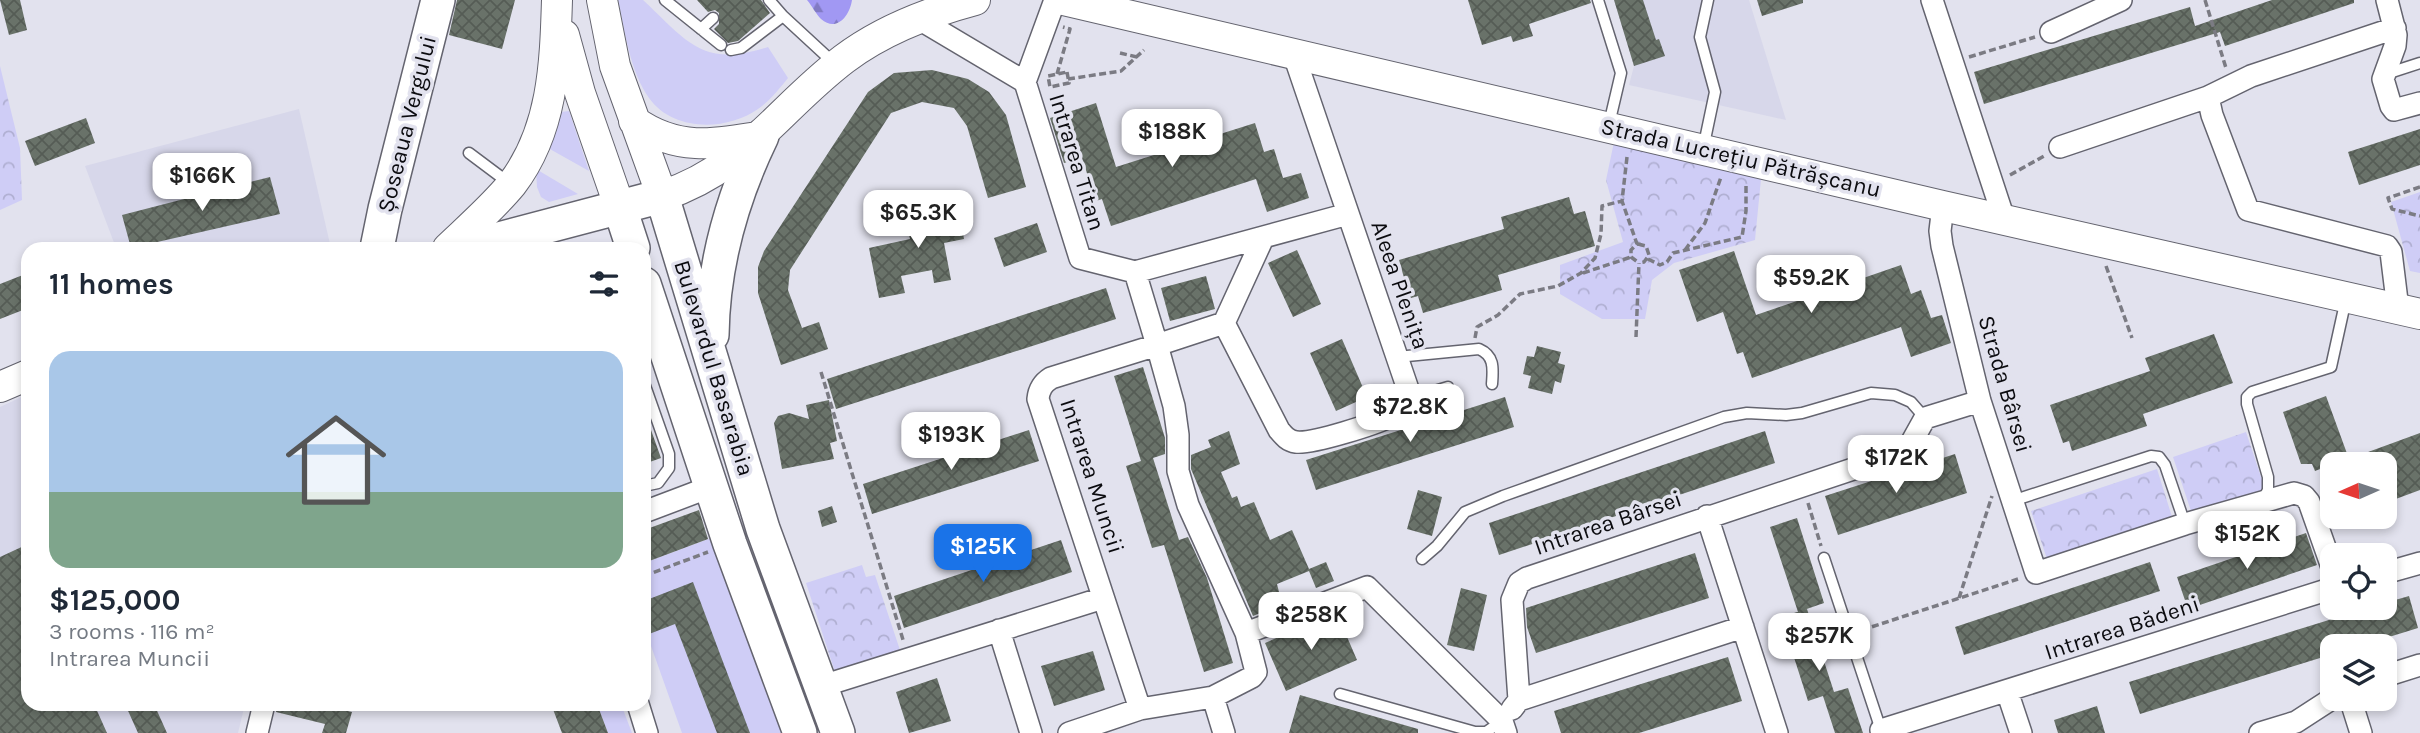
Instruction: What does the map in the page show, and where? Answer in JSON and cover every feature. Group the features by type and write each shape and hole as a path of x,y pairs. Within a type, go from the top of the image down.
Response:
{"main road":[{"name":"Șoseaua Vergului","path":"378,242 438,0"},
{"path":"454,242 511,185 533,149 544,123 553,71 557,0"},
{"path":"557,0 580,93 631,242"},
{"name":"Bulevardul Basarabia","path":"603,0 615,66 662,196 763,529 838,733"},
{"path":"488,242 662,196 708,177 762,136 836,66 870,42 919,19 975,0"},
{"name":"Strada Lucrețiu Pătrășcanu","path":"1068,1 1943,206 2409,311"},
{"path":"634,121 648,131 677,142 717,144 762,136"},
{"path":"713,366 712,310 723,242 738,187 762,136"},
{"name":"Bulevardul Basarabia","path":"651,330 659,382 710,487 800,733"},
{"path":"651,356 659,382"},
{"path":"0,387 21,378"}],"street":[{"path":"1933,0 2004,219"},
{"path":"2051,32 2120,0"},
{"path":"2387,0 2395,28 2395,46 2384,75 2384,83 2394,110 2420,103"},
{"name":"Intrarea Titan","path":"1025,82 1068,1"},
{"name":"Intrarea Titan","path":"919,19 1025,82 1080,258 1135,272"},
{"path":"2060,147 2208,97 2251,75 2395,28"},
{"name":"Aleea Plenița","path":"1294,55 1411,398"},
{"path":"2208,97 2212,115 2248,210 2387,246 2409,311"},
{"name":"Strada Bârsei","path":"1943,206 1940,231 1942,246 1980,401 2036,573"},
{"path":"1069,733 1140,709 1213,697 1252,677 1256,672 1246,633 1181,484 1178,471 1177,421 1135,272 1348,214"},
{"path":"1157,345 1224,323 1264,238"},
{"path":"1224,323 1279,430 1294,442 1315,440 1391,416 1408,405 1411,398"},
{"name":"Intrarea Muncii","path":"1140,709 1042,411 1039,393 1041,386 1051,378 1157,345"},
{"path":"1924,418 1980,401"},
{"name":"Intrarea Bârsei","path":"1519,700 1512,600 1519,583 1707,516 1895,454 1910,445 1924,418"},
{"path":"651,509 710,487"},
{"path":"2036,573 2185,524 2294,492 2304,496 2309,502 2323,543"},
{"name":"Intrarea Bârsei","path":"1707,516 1773,732"},
{"path":"2397,570 2420,563"},
{"path":"1246,633 1367,587 1504,727 1519,700 1743,627"},
{"name":"Intrarea Bădeni","path":"1882,732 2320,592"},
{"path":"819,687 1103,598"},
{"path":"999,630 1031,733"},
{"path":"2397,672 2420,664"},
{"path":"2007,691 2021,733"},
{"path":"1213,697 1224,733"},
{"path":"2260,733 2296,722 2320,706"},
{"path":"257,733 262,711"},
{"path":"640,711 647,733"},
{"path":"2354,711 2361,733"}],"lane":[{"path":"665,0 726,48 741,48 783,16"},
{"path":"769,0 836,66"},
{"path":"1598,0 1621,73 1609,127"},
{"path":"1703,149 1716,92 1699,37 1708,0"},
{"path":"701,29 713,18"},
{"path":"2384,75 2420,63"},
{"path":"469,153 511,185"},
{"path":"2263,500 2268,490 2268,477 2247,397 2252,392 2331,367 2347,297"},
{"path":"1397,357 1479,349 1486,352 1492,360 1492,384"},
{"path":"651,484 658,483 669,468 659,382"},
{"path":"1411,398 1448,387"},
{"path":"1422,559 1437,546 1465,512 1724,417 1747,413 1802,413 1871,393 1895,395 1912,402 1924,418"},
{"path":"2012,501 2151,456 2159,457 2165,465 2185,524"},
{"path":"1824,558 1882,732"},
{"path":"1340,694 1475,732 1504,727"}],"path":[{"path":"2205,0 2232,85"},
{"path":"1953,62 2051,32"},
{"path":"1068,79 1121,71 1144,50"},
{"path":"1120,54 1137,57"},
{"path":"1068,72 1068,79 1069,83 1050,87 1048,76 1068,72"},
{"path":"1991,180 2006,177 2060,147"},
{"path":"1628,151 1622,201 1637,244"},
{"path":"1685,250 1705,223 1721,177"},
{"path":"1648,259 1660,265 1667,262 1673,253 1742,237 1746,183"},
{"path":"2420,187 2388,198 2392,209 2420,216"},
{"path":"1581,273 1595,258 1601,234 1602,206 1622,201"},
{"path":"2097,241 2132,338"},
{"path":"1631,257 1631,250 1637,244"},
{"path":"1637,244 1646,246 1649,250 1648,259"},
{"path":"1473,349 1477,327 1498,315 1520,294 1558,286 1581,273 1631,257"},
{"path":"1631,257 1639,263"},
{"path":"1639,263 1648,259"},
{"path":"1636,337 1639,263"},
{"path":"821,372 909,659"},
{"path":"1959,598 2001,467"},
{"path":"1803,486 1824,558"},
{"path":"651,573 730,544"},
{"path":"1848,634 2036,573"},
{"path":"890,622 897,620"}],"shaded area":[{"path":"1614,0 1749,0 1786,120 1629,85 1634,66"},
{"path":"299,109 330,242 114,242 85,166"},
{"path":"21,397 21,711 243,711 238,733 0,733 0,407"}],"green space":[{"path":"618,0 643,0 685,39 711,52 746,53 768,47 788,78 762,106 731,121 701,124 672,117 659,109 642,87 629,51"},
{"path":"807,0 852,0 846,16 832,24 821,19"},
{"path":"0,66 20,148 22,200 0,210"},
{"path":"569,111 589,171 548,148 561,112"},
{"path":"1614,142 1761,179 1755,240 1674,263 1652,280 1645,319 1602,319 1560,294 1560,265 1623,242 1606,180"},
{"path":"536,169 578,194 549,202 541,197 537,187"},
{"path":"2420,192 2420,273 2410,271 2391,202"},
{"path":"2246,432 2265,489 2192,514 2173,457"},
{"path":"2157,469 2173,520 2048,562 2031,511"},
{"path":"714,537 788,733 682,733 651,646 651,560"},
{"path":"862,565 866,577 875,575 900,650 835,672 806,583"},
{"path":"600,711 624,711 632,733 608,733"}],"building":[{"path":"0,0 20,0 27,30 9,35"},
{"path":"457,0 515,0 502,49 449,35"},
{"path":"697,0 761,0 770,13 738,41 728,43 714,29 719,24 719,13 715,10 708,12"},
{"path":"1468,0 1590,0 1591,3 1529,24 1533,36 1513,42 1511,36 1482,45"},
{"path":"1614,0 1643,0 1656,40 1659,39 1665,56 1634,66"},
{"path":"1757,0 1803,0 1803,3 1762,16"},
{"path":"2272,0 2354,0 2354,3 2225,46 2220,32 1984,104 1974,72 2190,7 2195,26"},
{"path":"932,70 968,79 989,92 1006,115 1026,187 988,198 967,126 954,108 922,102 891,113 790,270 788,290 802,328 819,322 828,349 781,365 758,293 758,267 764,251 868,92 894,73"},
{"path":"1096,103 1116,167 1255,123 1264,152 1274,149 1283,178 1301,173 1309,198 1267,212 1256,179 1111,226 1102,199 1096,201 1082,158 1064,163 1050,118"},
{"path":"86,118 95,143 35,166 25,141"},
{"path":"2420,129 2420,165 2359,185 2348,152"},
{"path":"270,177 280,214 157,242 129,242 122,215"},
{"path":"1569,197 1574,214 1585,211 1595,246 1498,275 1502,290 1423,313 1418,296 1401,301 1397,288 1406,285 1399,260 1504,229 1501,217"},
{"path":"957,201 964,239 944,243 951,280 934,283 932,270 901,276 905,293 879,298 869,248 910,239 907,226 922,223 919,209"},
{"path":"1037,223 1047,252 1004,267 994,238"},
{"path":"1297,250 1321,304 1293,317 1268,263"},
{"path":"1734,251 1756,315 1901,265 1911,294 1921,290 1931,318 1942,315 1951,343 1911,357 1901,327 1752,378 1743,352 1737,354 1723,312 1697,322 1679,270"},
{"path":"21,276 21,311 0,319 0,284"},
{"path":"1206,276 1215,309 1170,321 1161,288"},
{"path":"1106,288 1116,319 836,409 827,379"},
{"path":"2214,334 2233,383 2143,414 2147,426 2072,451 2069,441 2063,443 2050,405 2150,371 2145,358"},
{"path":"1342,339 1367,397 1336,411 1310,353"},
{"path":"1537,346 1561,352 1558,363 1565,365 1561,383 1555,381 1552,394 1528,388 1531,376 1523,374 1527,356 1534,357"},
{"path":"1143,367 1165,438 1165,454 1153,458 1179,540 1188,537 1207,578 1233,663 1204,672 1164,545 1152,548 1126,466 1141,461 1114,376"},
{"path":"2326,396 2346,452 2320,452 2320,469 2315,471 2312,464 2301,464 2283,412"},
{"path":"1505,397 1514,427 1316,490 1306,460"},
{"path":"829,400 837,441 830,443 834,459 782,469 774,423 778,416 789,413 809,419 806,405"},
{"path":"651,430 661,458 651,462"},
{"path":"1029,430 1039,461 872,514 863,484"},
{"path":"1229,431 1240,464 1221,472 1232,498 1237,496 1241,507 1254,502 1270,540 1292,530 1309,569 1326,562 1334,581 1316,588 1309,571 1277,584 1282,604 1253,616 1191,469 1191,455 1211,447 1208,440"},
{"path":"1765,431 1775,463 1499,555 1489,523"},
{"path":"2420,433 2420,490 2398,498 2398,452 2368,452"},
{"path":"1955,454 1967,493 1838,535 1825,496"},
{"path":"1418,490 1442,497 1432,536 1407,529"},
{"path":"832,506 837,522 822,527 818,511"},
{"path":"699,510 708,539 651,560 651,527"},
{"path":"1797,518 1824,603 1798,612 1770,527"},
{"path":"2306,533 2317,565 2188,609 2177,577"},
{"path":"1061,540 1072,572 904,628 894,596"},
{"path":"21,547 21,711 97,711 107,733 0,733 0,557"},
{"path":"1695,553 1709,598 1536,653 1527,627 1526,608"},
{"path":"2150,562 2160,591 1964,655 1955,627"},
{"path":"693,582 750,733 717,733 675,624 651,633 651,598"},
{"path":"1461,588 1487,595 1474,651 1447,645"},
{"path":"2409,596 2418,628 2397,635 2320,634 2320,658 2140,714 2129,682 2329,620 2397,620 2397,600"},
{"path":"1807,609 1834,692 1848,688 1863,733 1835,733 1823,696 1808,701 1781,617"},
{"path":"1338,616 1357,660 1286,691 1265,643 1313,622 1314,626"},
{"path":"1093,651 1105,690 1054,706 1041,666"},
{"path":"1728,657 1742,701 1639,733 1561,733 1554,711"},
{"path":"937,678 951,721 909,733 896,692"},
{"path":"1300,695 1418,729 1418,733 1289,733"},
{"path":"2097,706 2105,733 2058,733 2054,720"},
{"path":"128,711 157,711 167,733 138,733"},
{"path":"554,711 600,711 608,733 562,733"},
{"path":"276,712 352,712 346,733 322,733 325,724"}]}
